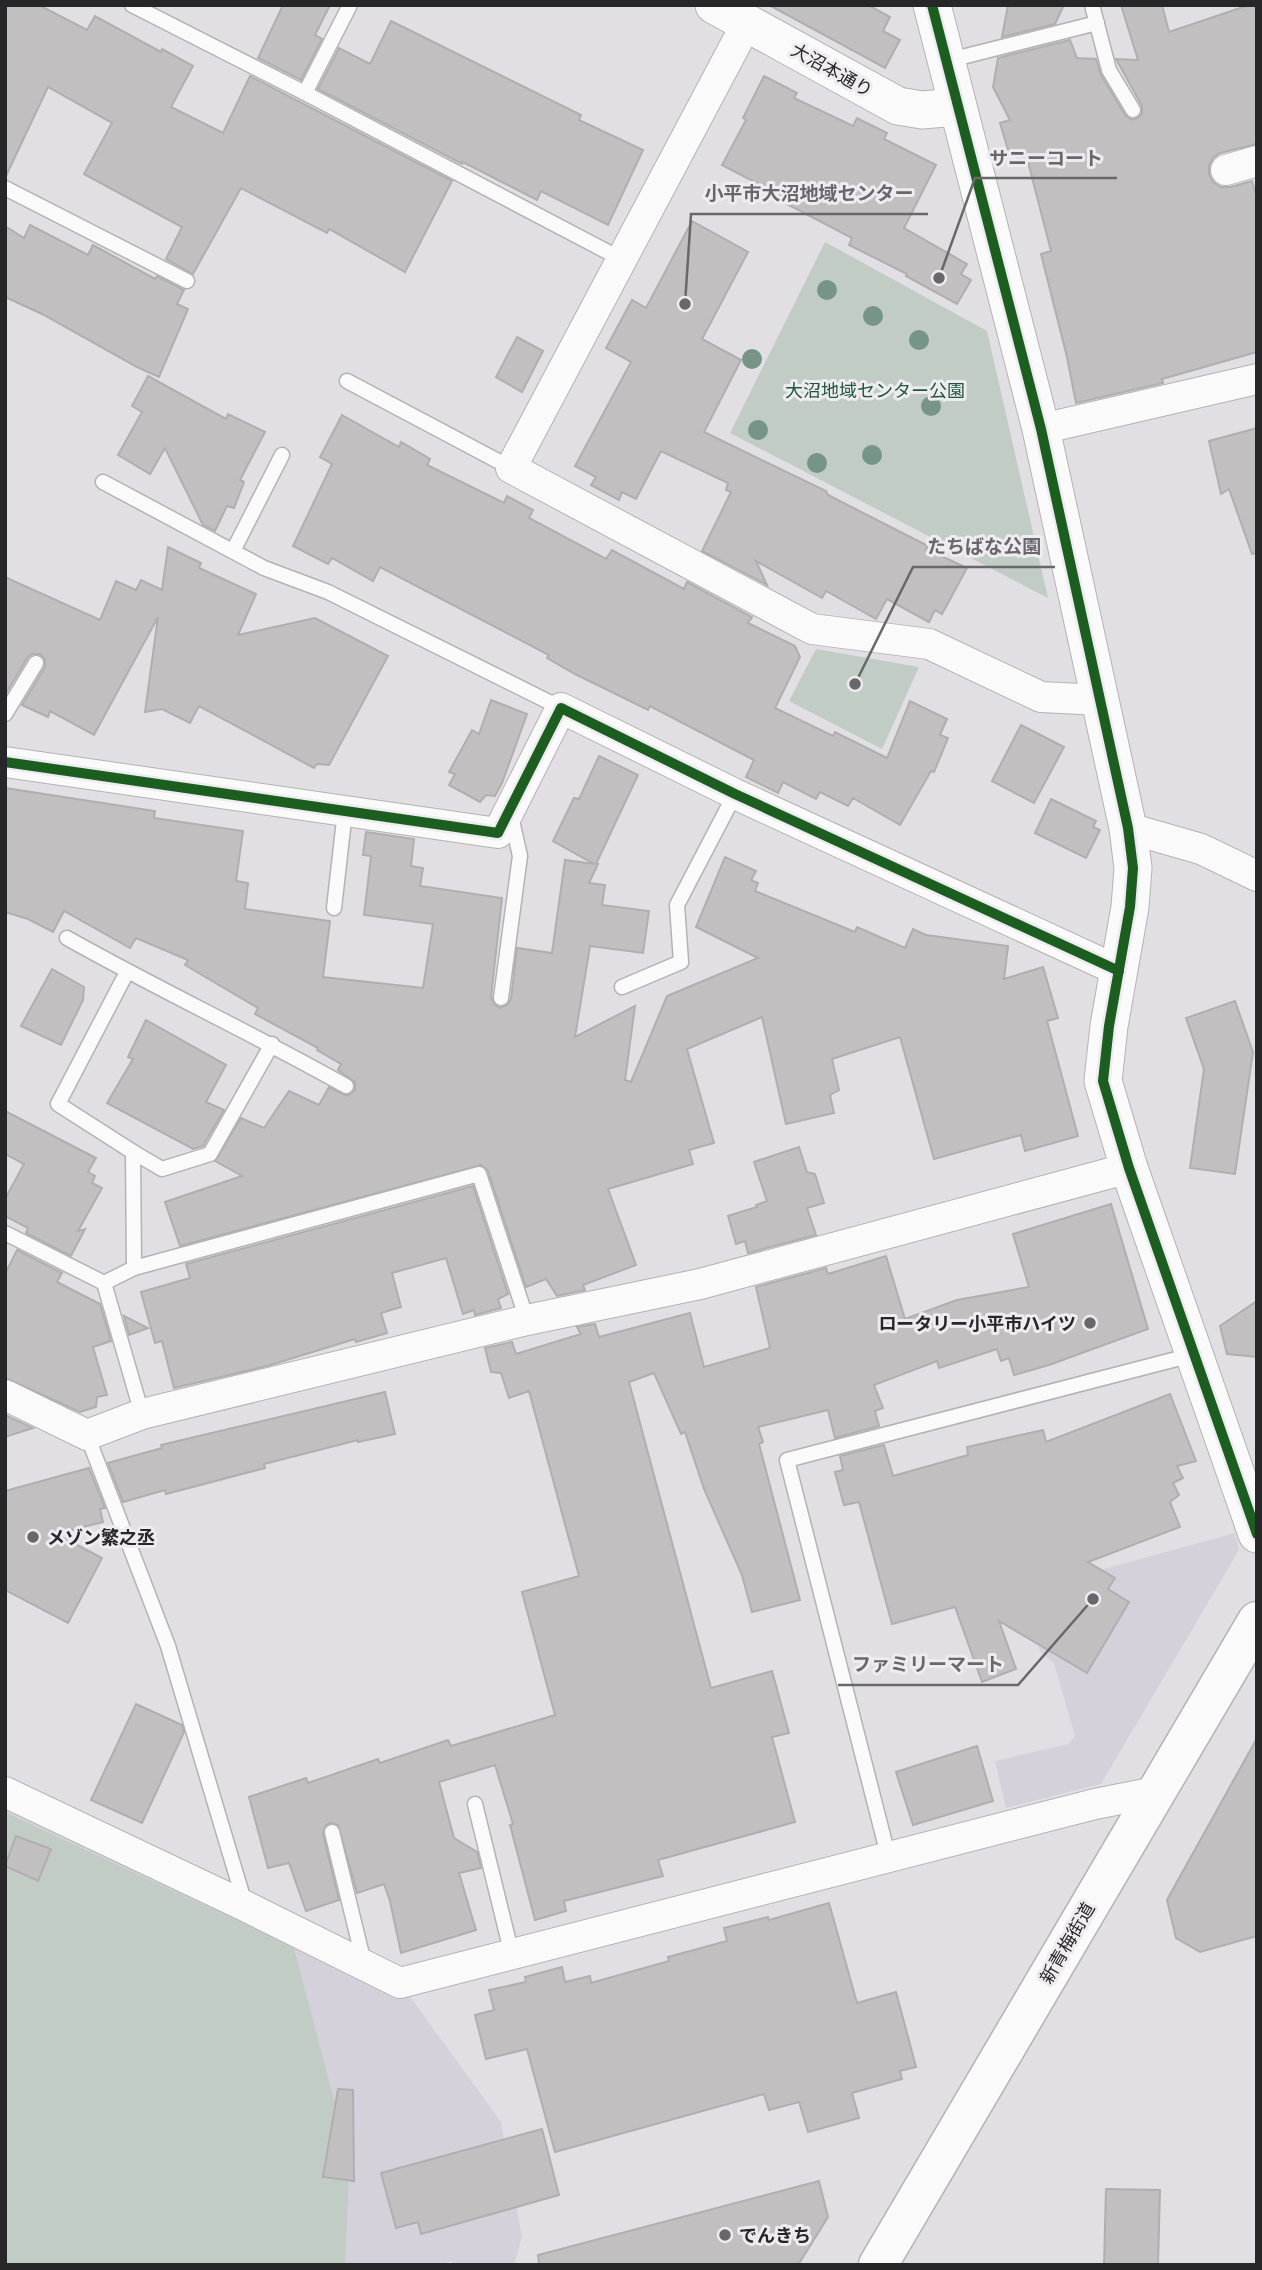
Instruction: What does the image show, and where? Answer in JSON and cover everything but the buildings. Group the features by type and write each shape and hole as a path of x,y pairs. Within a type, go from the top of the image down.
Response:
{"main road":[{"name":"新青梅街道","path":"878,2265 1257,1622"}],"street":[{"name":"大沼本通り","path":"714,5 898,106 922,110 957,107"},
{"path":"932,5 1041,429 1128,828 1133,868 1130,907 1109,1026 1103,1081 1129,1168 1257,1534"},
{"path":"747,23 511,468 812,629 929,644 1041,697 1100,700"},
{"path":"1226,170 1257,161"},
{"path":"1041,429 1257,379"},
{"path":"5,761 498,833 561,708 735,794 1119,971"},
{"path":"1128,828 1201,849 1257,876"},
{"path":"5,1395 87,1435 142,1414 527,1320 700,1283 1129,1168"},
{"path":"5,1792 400,1983 1095,1804 1156,1792"}],"lane":[{"path":"132,5 306,93 623,260"},
{"path":"306,93 350,5"},
{"path":"1092,5 1109,70 1133,110"},
{"path":"946,61 1097,23"},
{"path":"5,188 187,281"},
{"path":"347,381 511,468"},
{"path":"233,551 282,455"},
{"path":"103,482 264,568 328,592 561,708"},
{"path":"5,714 36,663"},
{"path":"622,987 681,962 677,905 735,794"},
{"path":"334,908 345,811"},
{"path":"501,998 520,856 510,811"},
{"path":"67,938 127,972 272,1044 346,1086"},
{"path":"127,972 58,1104 162,1168 210,1154 272,1044"},
{"path":"133,1152 134,1268"},
{"path":"104,1283 134,1268 480,1174 527,1320"},
{"path":"5,1233 104,1283 142,1414"},
{"path":"889,1859 787,1460 1194,1354"},
{"path":"87,1435 167,1646 245,1906"},
{"path":"475,1804 512,1955"},
{"path":"332,1832 365,1965"}],"shaded area":[{"path":"1235,1533 1239,1550 1101,1784 1006,1808 995,1761 1068,1744 1075,1736 1054,1663 1040,1651 1027,1590"},
{"path":"5,1792 400,1983 501,2122 522,2237 514,2265 454,2265 452,2261 439,2265 345,2265 350,2160 294,1947 5,1812"}],"green space":[{"name":"大沼地域センター公園","path":"825,242 987,331 1048,598 730,433"},
{"path":"816,649 919,667 882,749 789,701"},
{"path":"5,1812 294,1947 350,2160 345,2265 5,2265"}],"cycle path":[{"path":"932,5 1041,429 1128,828 1133,868 1130,907 1109,1026 1103,1081 1129,1168 1257,1534"},
{"path":"5,762 498,833 561,708 735,794 1119,971"}],"place":[{"name":"サニーコート","path":"939,278"},
{"name":"小平市大沼地域センター","path":"685,304"},
{"name":"たちばな公園","path":"855,684"},
{"name":"ロータリー小平市ハイツ","path":"1090,1323"},
{"name":"メゾン繁之丞","path":"33,1537"},
{"name":"ファミリーマート","path":"1093,1599"},
{"name":"でんきち","path":"725,2235"}]}
